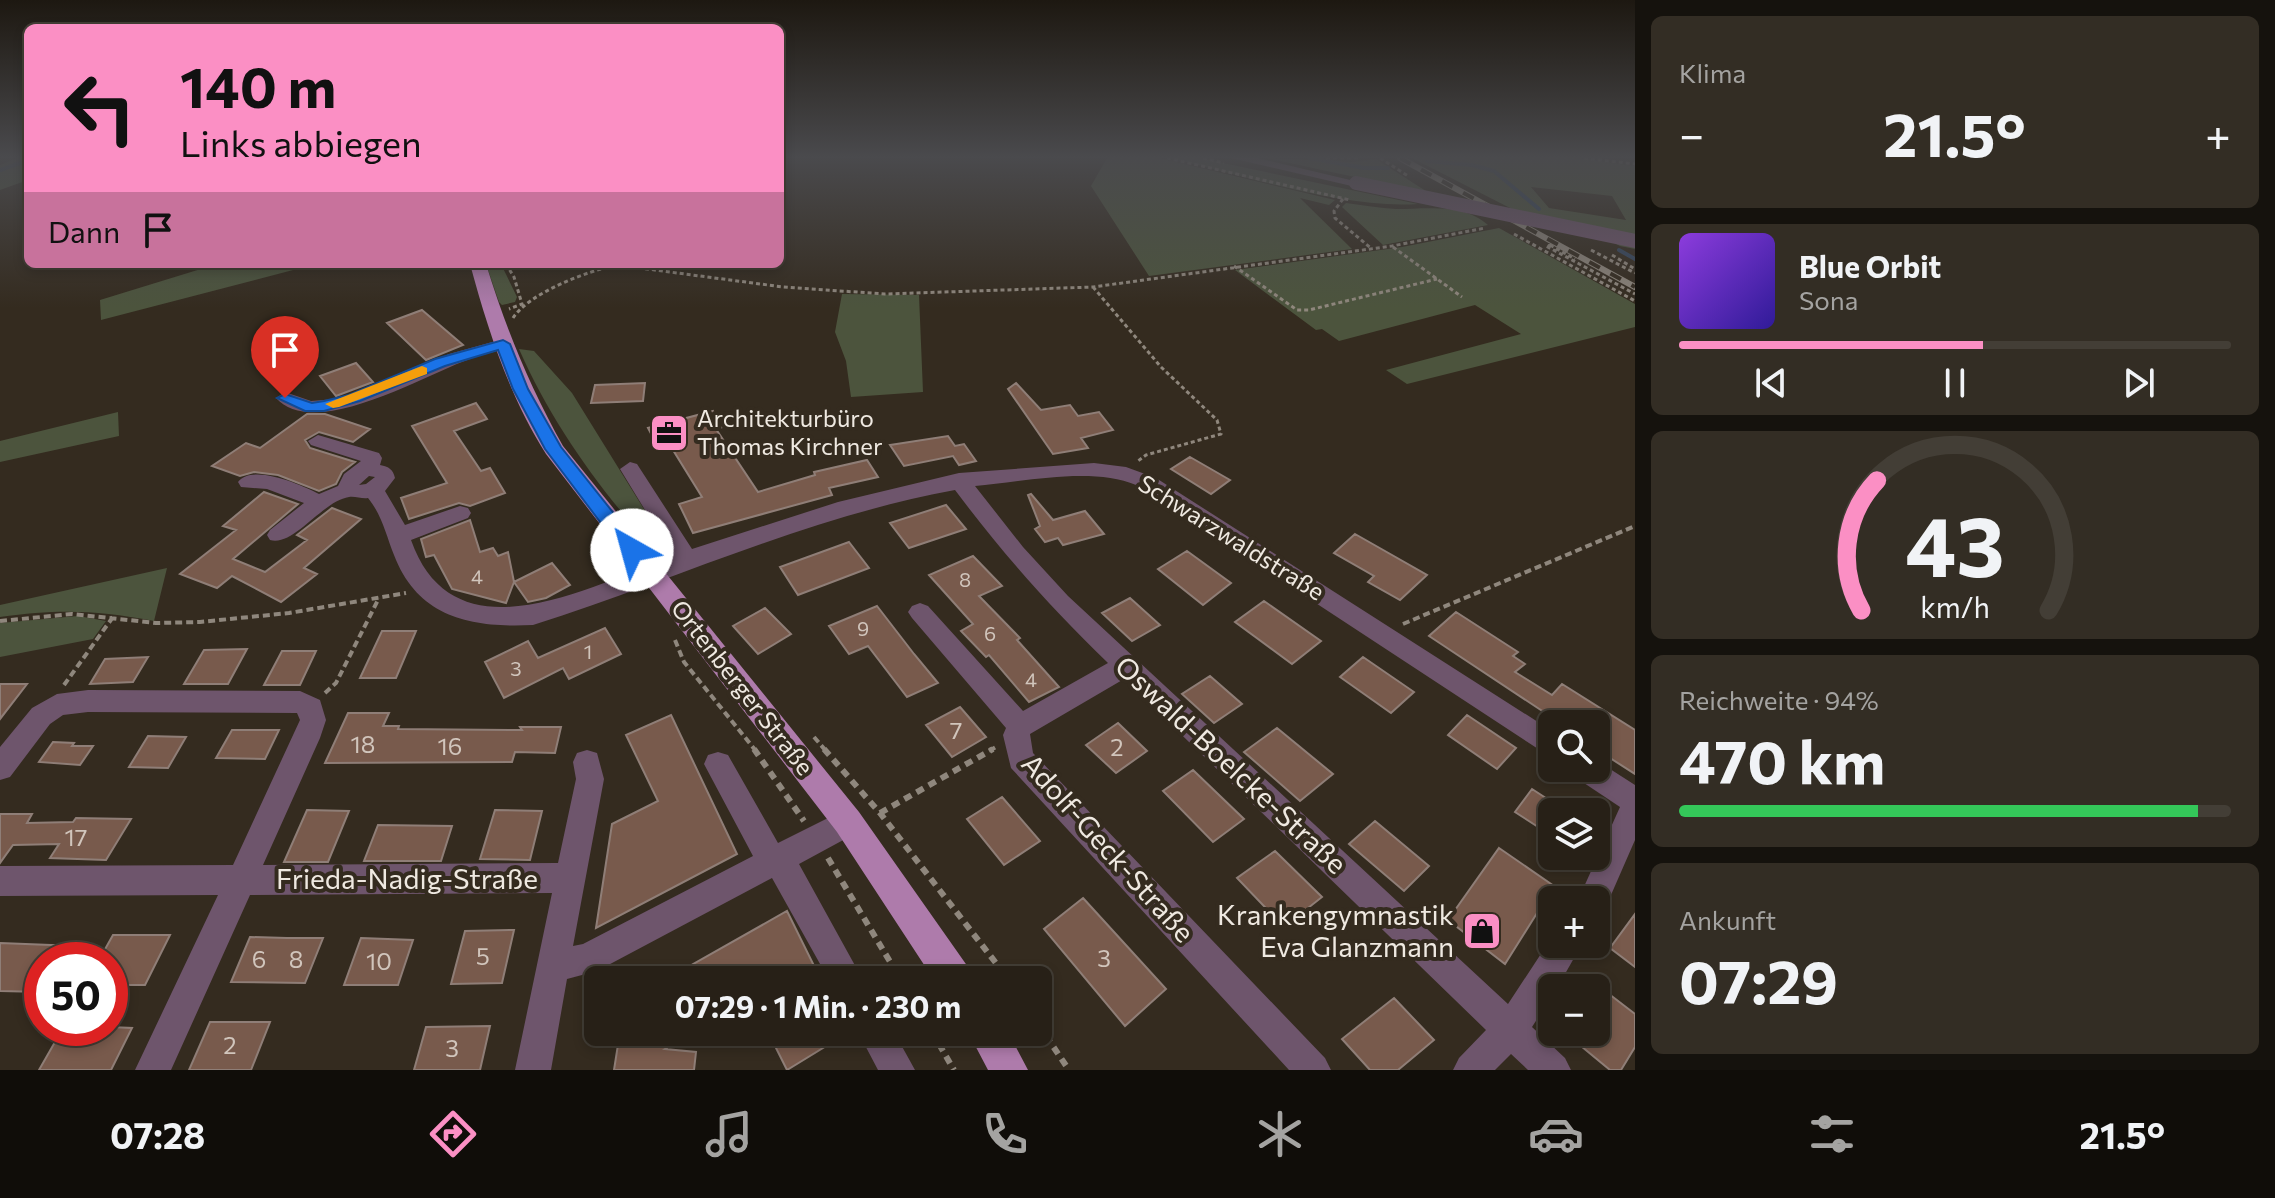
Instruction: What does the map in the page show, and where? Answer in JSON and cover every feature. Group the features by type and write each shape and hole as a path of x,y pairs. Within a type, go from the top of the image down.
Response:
{"main road":[{"name":"Ortenberger Straße","path":"479,268 492,313 521,389 554,449 848,822 946,966"},
{"path":"995,1046 1009,1070"}],"street":[{"path":"1476,208 1635,241"},
{"path":"285,398 310,408 339,402 400,381 440,362 503,344"},
{"path":"318,441 372,458 371,480 401,535 406,557 424,590"},
{"path":"630,469 687,560"},
{"name":"Schwarzwaldstraße","path":"424,590 446,607 499,619 533,616 806,520 959,480 1070,471 1126,474 1170,495 1538,737"},
{"path":"278,535 315,504 350,489 359,492 371,480"},
{"name":"Oswald-Boelcke-Straße","path":"959,480 1015,553 1125,666 1553,1070"},
{"path":"248,482 269,482 311,498 315,504"},
{"path":"401,535 460,513"},
{"name":"Adolf-Geck-Straße","path":"920,612 1018,730 1021,759 1313,1070"},
{"name":"Adolf-Geck-Straße","path":"1018,730 1125,666"},
{"path":"0,768 25,733 57,705 88,701 300,702 311,708"},
{"name":"Frieda-Nadig-Straße","path":"153,1070 244,880 307,738 313,720 311,708"},
{"path":"533,1070 590,779 587,762"},
{"path":"718,764 839,966"},
{"path":"1599,886 1635,804 1604,782"},
{"path":"553,965 586,960 848,822"},
{"name":"Frieda-Nadig-Straße","path":"0,881 571,878"},
{"path":"1471,1070 1512,1028 1557,958"},
{"path":"883,1046 897,1070"}],"path":[{"path":"1336,208 1335,218 1372,249"},
{"path":"640,268 783,287 858,292 1093,287 1392,246 1499,226"},
{"path":"1512,233 1635,301"},
{"path":"1526,240 1532,239"},
{"path":"1575,259 1551,245 1546,246 1635,294"},
{"path":"1392,246 1462,297"},
{"path":"1588,249 1635,271"},
{"path":"1603,249 1635,271"},
{"path":"1234,266 1291,308 1302,310 1437,279"},
{"path":"508,268 518,286 522,304"},
{"path":"492,313 522,304 603,268"},
{"path":"1606,285 1613,283"},
{"path":"1093,287 1161,367 1217,420 1221,429 1221,434 1214,438 1146,455"},
{"path":"1383,634 1635,526"},
{"path":"0,621 49,614 114,616 167,624 210,621 424,590"},
{"path":"311,708 336,683 379,598"},
{"path":"57,705 60,691 114,616"},
{"path":"673,635 684,662 755,750 818,840 893,966"},
{"path":"880,813 1018,730"},
{"path":"1052,1045 1069,1070"},
{"path":"940,1046 954,1070"}],"green space":[{"path":"1105,208 1310,208 1352,249 1149,276"},
{"path":"1343,208 1456,210 1488,225 1383,245"},
{"path":"1510,208 1549,208 1626,220 1619,208 1635,208 1635,249 1620,246 1577,223"},
{"path":"1499,228 1635,304 1635,327 1407,384 1386,370 1521,334 1475,305 1339,341 1322,329 1316,330 1235,270 1402,247"},
{"path":"204,268 301,268 101,320 100,300"},
{"path":"487,268 503,268 517,297 515,302 502,305"},
{"path":"842,294 919,295 923,392 851,397 846,361 835,332"},
{"path":"519,349 534,351 572,393 673,556 663,560 601,486 548,407"},
{"path":"118,412 119,436 0,462 0,441"},
{"path":"167,568 154,621 77,612 0,617 0,605"},
{"path":"78,616 106,621 93,639 0,657 0,623"}],"building":[{"path":"422,310 463,345 426,360 387,323"},
{"path":"356,363 373,382 336,396 320,376"},
{"path":"645,383 643,401 591,403 595,385"},
{"path":"1016,383 1041,410 1070,405 1078,416 1099,412 1113,430 1081,438 1088,448 1053,454 1008,389"},
{"path":"476,403 487,419 454,431 481,471 490,468 505,493 470,506 459,503 409,519 401,498 447,483 412,426"},
{"path":"713,411 723,427 716,429 758,492 815,475 814,472 867,460 878,477 829,488 832,495 693,533 679,504 702,497 668,442 657,445 648,428"},
{"path":"307,414 325,414 370,429 353,442 319,432 305,440 310,448 355,462 342,472 336,484 319,491 278,475 254,472 240,476 212,466 246,443 260,448"},
{"path":"948,436 955,446 964,444 976,461 959,465 953,456 904,466 890,445"},
{"path":"1190,457 1230,480 1211,494 1171,469"},
{"path":"264,492 298,504 233,559 265,572 307,540 297,535 332,508 361,519 304,568 317,574 281,602 232,576 217,588 180,574 236,530 223,526"},
{"path":"1031,494 1053,520 1085,511 1104,534 1063,545 1058,538 1045,542 1035,529 1040,526 1028,495"},
{"path":"946,505 966,529 909,548 890,523"},
{"path":"470,520 480,552 493,548 498,556 508,552 514,582 506,603 452,589 434,555 426,557 421,539"},
{"path":"1355,534 1427,575 1400,600 1368,582 1374,576 1334,553"},
{"path":"849,542 869,568 798,595 780,567"},
{"path":"1187,551 1231,583 1203,605 1158,569"},
{"path":"973,556 1002,586 979,596 1020,638 1017,640 1059,687 1029,702 989,655 986,657 961,631 973,624 929,575"},
{"path":"552,563 570,585 546,598 528,602 514,582"},
{"path":"1130,598 1160,625 1132,641 1102,613"},
{"path":"1264,601 1321,641 1292,664 1235,622"},
{"path":"877,606 938,683 907,697 868,646 849,654 829,626"},
{"path":"765,608 791,634 758,654 733,626"},
{"path":"1456,612 1518,652 1513,656 1525,664 1515,672 1552,695 1562,684 1603,710 1541,710 1429,636"},
{"path":"605,628 621,654 569,679 563,668 504,698 485,662 528,641 538,658"},
{"path":"382,631 416,631 396,678 360,678"},
{"path":"247,649 228,684 184,684 204,650"},
{"path":"282,651 316,651 300,685 264,685"},
{"path":"148,657 133,682 90,684 105,659"},
{"path":"1363,657 1414,692 1391,713 1340,677"},
{"path":"1210,676 1242,704 1214,723 1182,694"},
{"path":"0,684 27,684 0,719"},
{"path":"960,707 986,737 952,757 926,725"},
{"path":"348,713 389,713 383,726 399,726 398,729 522,730 520,727 561,727 555,753 515,752 512,762 325,763"},
{"path":"1610,714 1635,730 1635,774 1610,758"},
{"path":"671,715 737,854 596,928 612,824 658,801 626,735"},
{"path":"1467,715 1516,748 1497,769 1448,735"},
{"path":"1118,723 1147,751 1116,773 1086,745"},
{"path":"1277,728 1333,774 1300,801 1244,752"},
{"path":"232,730 279,730 265,759 216,758"},
{"path":"148,736 186,737 168,768 129,767"},
{"path":"53,742 93,746 80,765 39,762"},
{"path":"1193,770 1244,819 1213,842 1163,791"},
{"path":"1532,789 1546,798 1538,798 1538,827 1515,812"},
{"path":"1002,797 1040,841 1004,865 967,819"},
{"path":"307,810 349,811 328,862 284,862"},
{"path":"495,810 542,811 530,860 480,859"},
{"path":"0,814 32,814 27,823 73,822 76,818 131,819 106,860 50,858 59,844 13,845 0,863"},
{"path":"1375,821 1429,866 1404,891 1349,844"},
{"path":"378,825 452,826 441,861 364,861"},
{"path":"1499,848 1554,886 1538,886 1538,911 1505,964 1448,920"},
{"path":"1275,851 1322,897 1284,927 1237,878"},
{"path":"1083,898 1166,989 1125,1026 1044,929"},
{"path":"787,911 814,966 690,966"},
{"path":"1635,914 1635,967 1610,948"},
{"path":"514,930 502,983 451,984 465,931"},
{"path":"113,935 170,935 145,985 128,985 128,942 109,942"},
{"path":"250,937 323,938 305,983 231,982"},
{"path":"361,938 413,940 398,985 344,985"},
{"path":"0,943 24,944 24,992 0,991"},
{"path":"1610,995 1635,1014 1635,1047 1621,1070 1610,1070 1581,1046 1610,1046"},
{"path":"1394,998 1434,1040 1398,1070 1370,1070 1342,1039"},
{"path":"210,1022 270,1022 251,1070 189,1070"},
{"path":"490,1026 480,1070 414,1070 426,1027"},
{"path":"53,1046 123,1046 111,1070 39,1070"},
{"path":"618,1046 670,1046 665,1049 696,1052 694,1070 614,1070"},
{"path":"775,1046 826,1046 787,1070"}],"waterway":[{"path":"1619,250 1635,259"}],"railway":[{"path":"1491,208 1635,287"}],"slow traffic":[{"path":"333,404 422,371"}],"place":[{"name":"Architekturbüro Thomas Kirchner","path":"669,433"},
{"name":"Krankengymnastik Eva Glanzmann","path":"1482,931"}],"route":[{"path":"285,398 310,408 324,406 400,381 440,362 503,344 521,389 554,449 632,550"}]}
